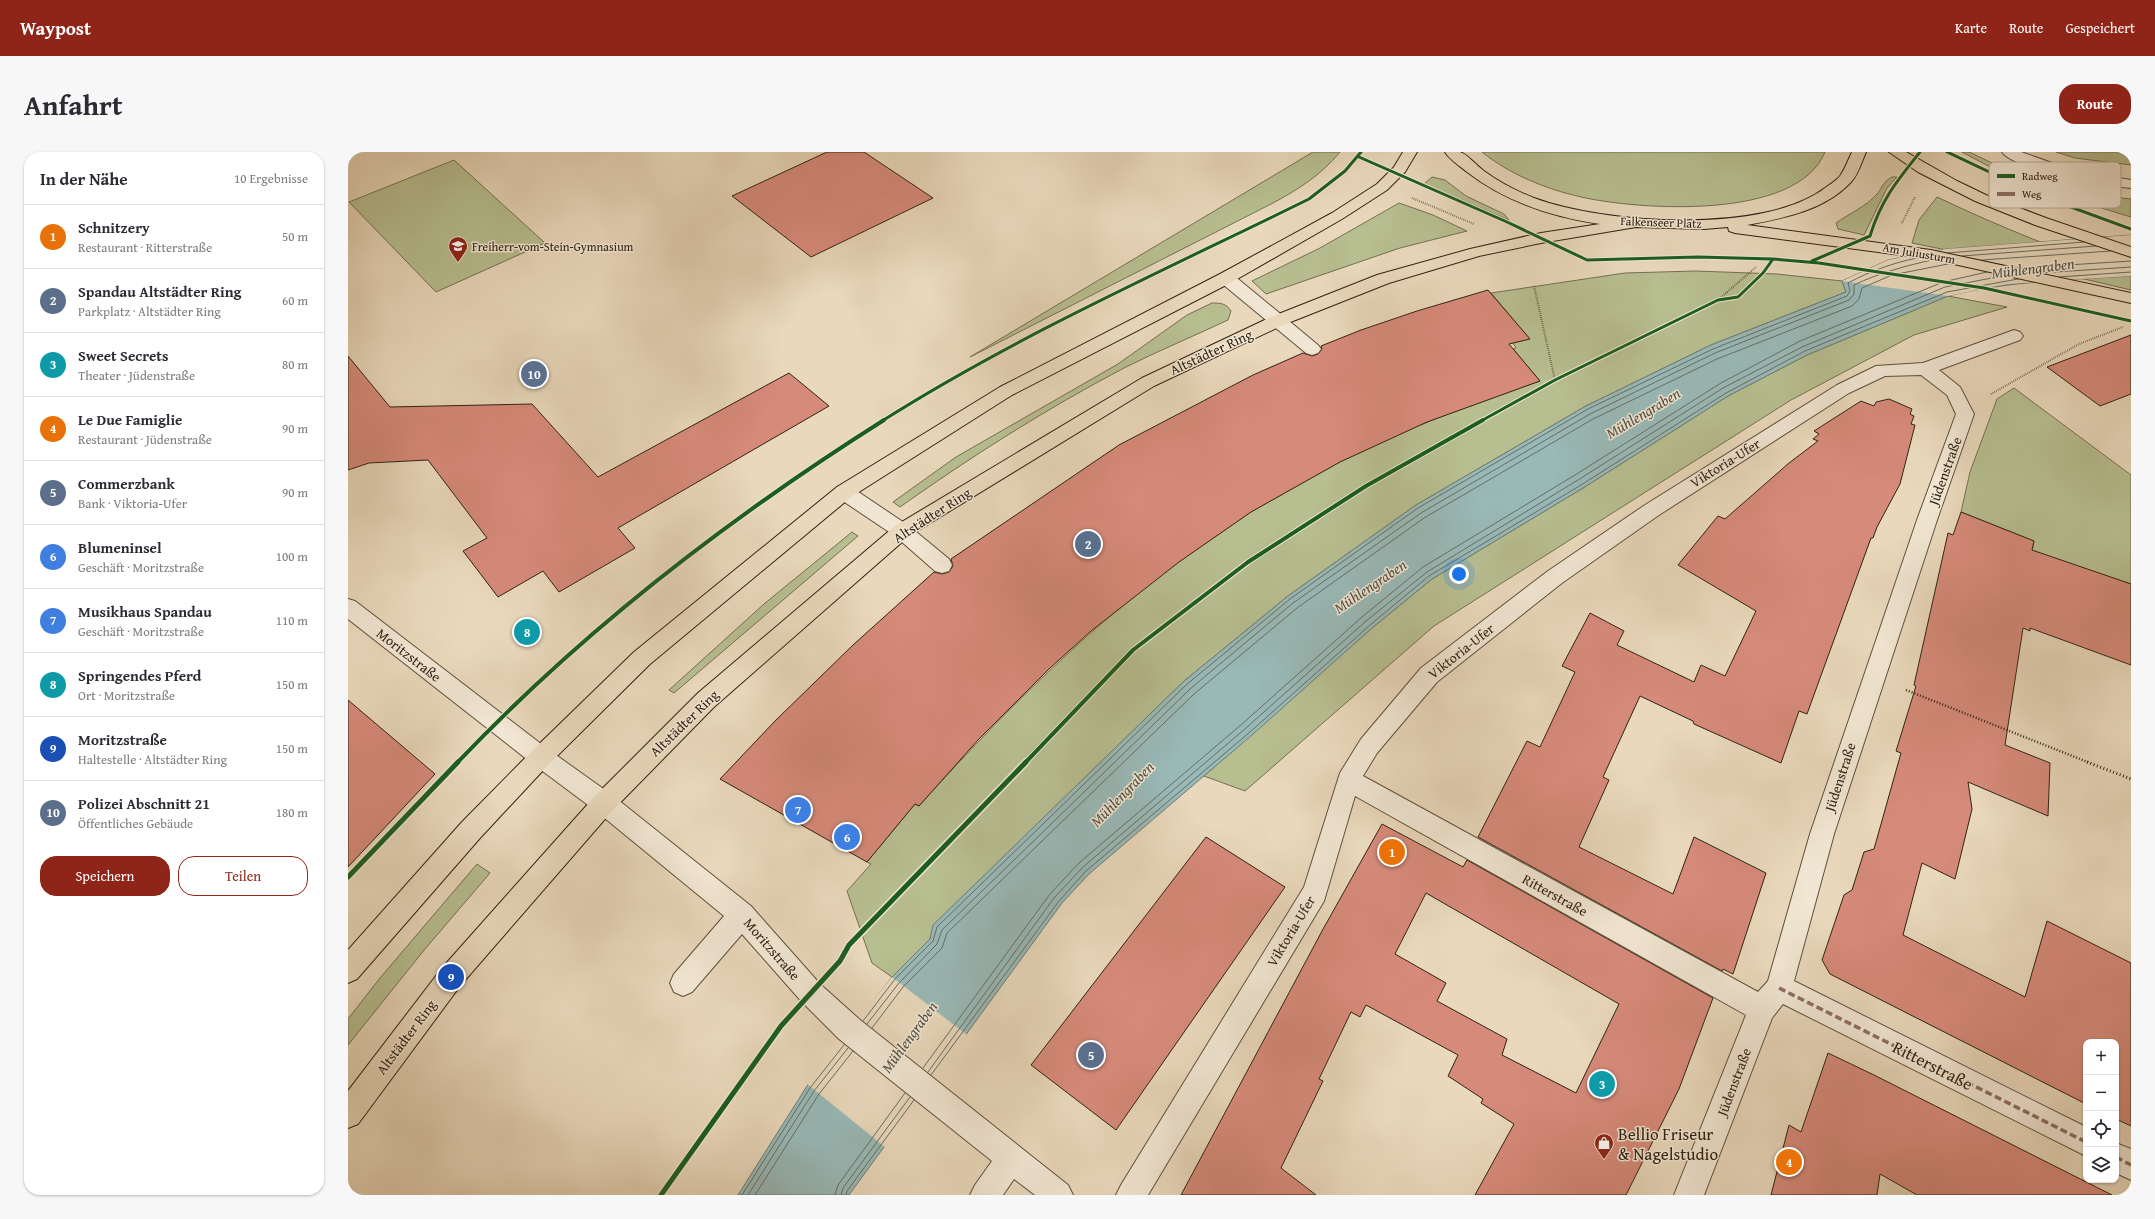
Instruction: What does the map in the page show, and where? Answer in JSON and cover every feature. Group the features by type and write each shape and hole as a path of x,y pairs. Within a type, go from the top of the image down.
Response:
{"main road":[{"path":"348,970 447,856 541,756 642,658 844,492 1006,391 1226,278 1337,216 1373,194 1400,169 1410,152"},
{"name":"Falkenseer Platz","path":"1452,152 1468,166 1487,179 1527,200 1566,212 1634,223 1704,224 1775,215 1810,204 1830,195 1857,164 1859,152"},
{"path":"1896,152 1958,188 1989,201"},
{"path":"2005,208 2038,222 2131,252"},
{"name":"Altstädter Ring","path":"348,1114 451,976 604,803 706,700 902,531 1148,382 1277,321 1383,280 1476,252 1541,238 1634,223"},
{"name":"Am Juliusturm","path":"1704,224 1921,253 2058,281 2131,298"}],"street":[{"path":"2009,152 2031,162"},
{"path":"2121,183 2131,184"},
{"path":"1226,278 1312,349"},
{"name":"Viktoria-Ufer","path":"1131,1195 1315,892 1348,780 1369,746 1429,675 1555,577 1652,510 1844,389 1882,370 1925,369 2014,336"},
{"path":"1925,369 1954,391 1965,414"},
{"name":"Jüdenstraße","path":"1689,1195 1771,999 1822,834 1965,414"},
{"path":"844,492 902,531 942,566"},
{"name":"Moritzstraße","path":"348,607 604,803 742,915 811,993 849,1029 1058,1195"},
{"name":"Ritterstraße","path":"1348,780 1771,999 2083,1141"},
{"path":"683,983 742,915"},
{"path":"985,1195 1012,1157"},
{"path":"2119,1159 2131,1165"}],"path":[{"path":"1900,226 1917,194"},
{"path":"1408,197 1476,225"},
{"path":"1718,300 1756,267"},
{"path":"1534,286 1555,380"},
{"path":"1718,300 1731,298"},
{"path":"1965,414 1992,393 2023,374 2079,344 2123,327"},
{"path":"1874,678 2131,779"}],"green space":[{"path":"1313,152 1340,152 1317,175 1283,198 970,357"},
{"path":"1482,152 1825,152 1809,174 1783,190 1751,200 1714,205 1676,207 1607,202 1568,194 1529,180 1505,168"},
{"path":"1962,152 1969,152 1990,162 1989,166"},
{"path":"2056,152 2131,152 2131,165 2121,164 2121,162 2107,162 2075,158"},
{"path":"454,160 545,243 436,292 349,202"},
{"path":"1432,177 1445,180 1466,196 1504,214 1509,220 1424,184"},
{"path":"1892,177 1897,177 1887,188 1864,235 1838,229 1836,223 1858,210 1873,198"},
{"path":"1937,197 2032,239 2131,274 2131,290 2050,271 1912,243 1919,220"},
{"path":"2121,198 2131,199 2131,217 2102,208 2121,208"},
{"path":"1399,203 1433,215 1467,231 1400,248 1266,294 1252,281 1320,248"},
{"path":"1696,271 1777,274 1842,281 1846,292 1711,345 1586,406 1416,505 1288,596 1183,682 934,925 930,939 892,977 872,963 847,891 871,864 867,862 915,804 919,806 965,755 1013,706 1062,659 1114,613 1167,570 1222,530 1280,494 1341,461 1415,427 1489,398 1540,381 1513,349 1516,348 1513,343 1529,338 1491,293 1625,273"},
{"path":"1948,296 2007,307 1914,335 1791,400 1434,626 1245,791 1204,776 1372,628 1432,579 1583,488 1728,396 1807,355"},
{"path":"1212,303 1223,304 1229,308 1231,311 1228,320 1124,368 1066,400 982,451 900,507 893,502 956,457 1118,364 1187,315"},
{"path":"2014,388 2131,475 2131,584 2032,551 2034,541 1961,512 1970,472 1997,399"},
{"path":"852,532 858,536 674,693 669,690 764,604"},
{"path":"477,864 490,873 425,949 348,1045 348,1019 380,978"}],"water":[{"name":"Mühlengraben","path":"2131,235 2131,276 2016,284 1948,296 1807,355 1728,396 1583,488 1432,579 1372,628 1252,735 1089,874 1062,903 849,1195 738,1195 807,1086 892,977 930,939 933,925 1183,682 1288,596 1416,505 1586,406 1711,345 1846,292 1842,281 1888,260 1946,249"}],"pier":[{"path":"2131,235 2131,276 2006,284 1948,296 1842,281 1888,260 1946,249"},
{"path":"892,977 967,1035 886,1148 806,1083"}],"building":[{"path":"827,152 864,152 933,198 811,257 732,196"},
{"path":"1488,290 1530,339 1509,344 1540,381 1427,422 1340,462 1251,512 1179,562 1091,631 1050,668 978,740 919,806 915,804 867,862 720,779 775,721 853,645 934,572 942,574 949,572 953,566 951,559 1119,445 1253,375 1303,353 1312,356 1318,354 1322,349 1321,346 1361,330 1417,311"},
{"path":"2131,335 2131,394 2100,406 2047,367"},
{"path":"348,356 390,407 532,404 598,477 789,373 829,406 618,528 635,548 559,592 543,571 498,597 463,551 487,538 428,460 369,463 348,470"},
{"path":"1889,399 1912,409 1910,414 1914,416 1911,424 1915,425 1900,484 1877,527 1873,538 1871,538 1807,714 1799,711 1781,763 1694,724 1693,721 1640,696 1603,777 1609,780 1579,847 1673,894 1694,837 1766,873 1733,974 1723,969 1722,971 1478,837 1527,741 1540,747 1575,672 1562,666 1590,613 1624,631 1617,645 1694,682 1701,665 1725,676 1756,611 1678,565 1718,516 1725,519 1789,463 1818,441 1813,439 1819,434 1814,431 1861,401 1874,406 1876,402"},
{"path":"1961,512 2034,541 2032,550 2131,584 2131,665 2030,628 2030,631 2023,628 2005,745 2050,763 2048,816 1968,782 1972,809 1955,879 1922,863 1903,935 2025,997 2047,921 2131,963 2131,1126 2119,1120 2119,1039 2083,1039 2083,1102 1830,974 1822,960 1844,895 1852,890 1864,852 1874,849 1901,753 1896,751 1916,686 1914,685 1948,533 1953,535"},
{"path":"348,700 435,774 348,867"},
{"path":"1382,824 1463,867 1467,860 1713,998 1679,1089 1626,1195 1475,1195 1514,1124 1481,1103 1483,1099 1448,1076 1458,1055 1366,1005 1360,1017 1351,1012 1319,1079 1323,1081 1281,1168 1316,1195 1181,1195 1322,931","holes":["1426,893 1619,1004 1576,1093 1502,1055 1507,1039 1437,1001 1446,983 1395,954"]},
{"path":"1206,837 1285,887 1116,1130 1031,1065"},
{"path":"1828,1053 2083,1180 2083,1183 2088,1183 2112,1195 1917,1195 1880,1174 1877,1195 1771,1195 1789,1125 1801,1132"}],"marked path":[{"path":"1779,988 2083,1140"},
{"path":"2119,1159 2131,1165"}],"cycle path":[{"path":"348,877 463,756 522,697 626,605 713,537 757,505 895,413 987,359 1078,311 1309,199 1330,184 1352,165 1361,152"},
{"path":"1812,261 1870,236 1877,213 1891,189 1920,152"},
{"path":"1947,152 1989,173"},
{"path":"1359,157 1507,222 1587,260 1698,257 1773,259 1819,263 1984,288 2131,321"},
{"path":"2071,208 2131,229"},
{"path":"661,1195 781,1026 840,961 849,945 1133,650 1248,562 1366,486 1555,380 1718,300 1738,297 1763,273 1773,259"}],"place":[{"name":"Freiherr-vom-Stein-Gymnasium","path":"458,263"},
{"name":"Polizei Abschnitt 21","path":"534,374"},
{"name":"Spandau Altstädter Ring","path":"1088,544"},
{"name":"Springendes Pferd","path":"527,632"},
{"name":"Musikhaus Spandau","path":"798,810"},
{"name":"Blumeninsel","path":"847,837"},
{"name":"Schnitzery","path":"1392,852"},
{"name":"Moritzstraße","path":"451,977"},
{"name":"Commerzbank","path":"1091,1055"},
{"name":"Sweet Secrets","path":"1602,1084"},
{"name":"Bellio Friseur & Nagelstudio","path":"1604,1160"},
{"name":"Le Due Famiglie","path":"1789,1162"}]}
